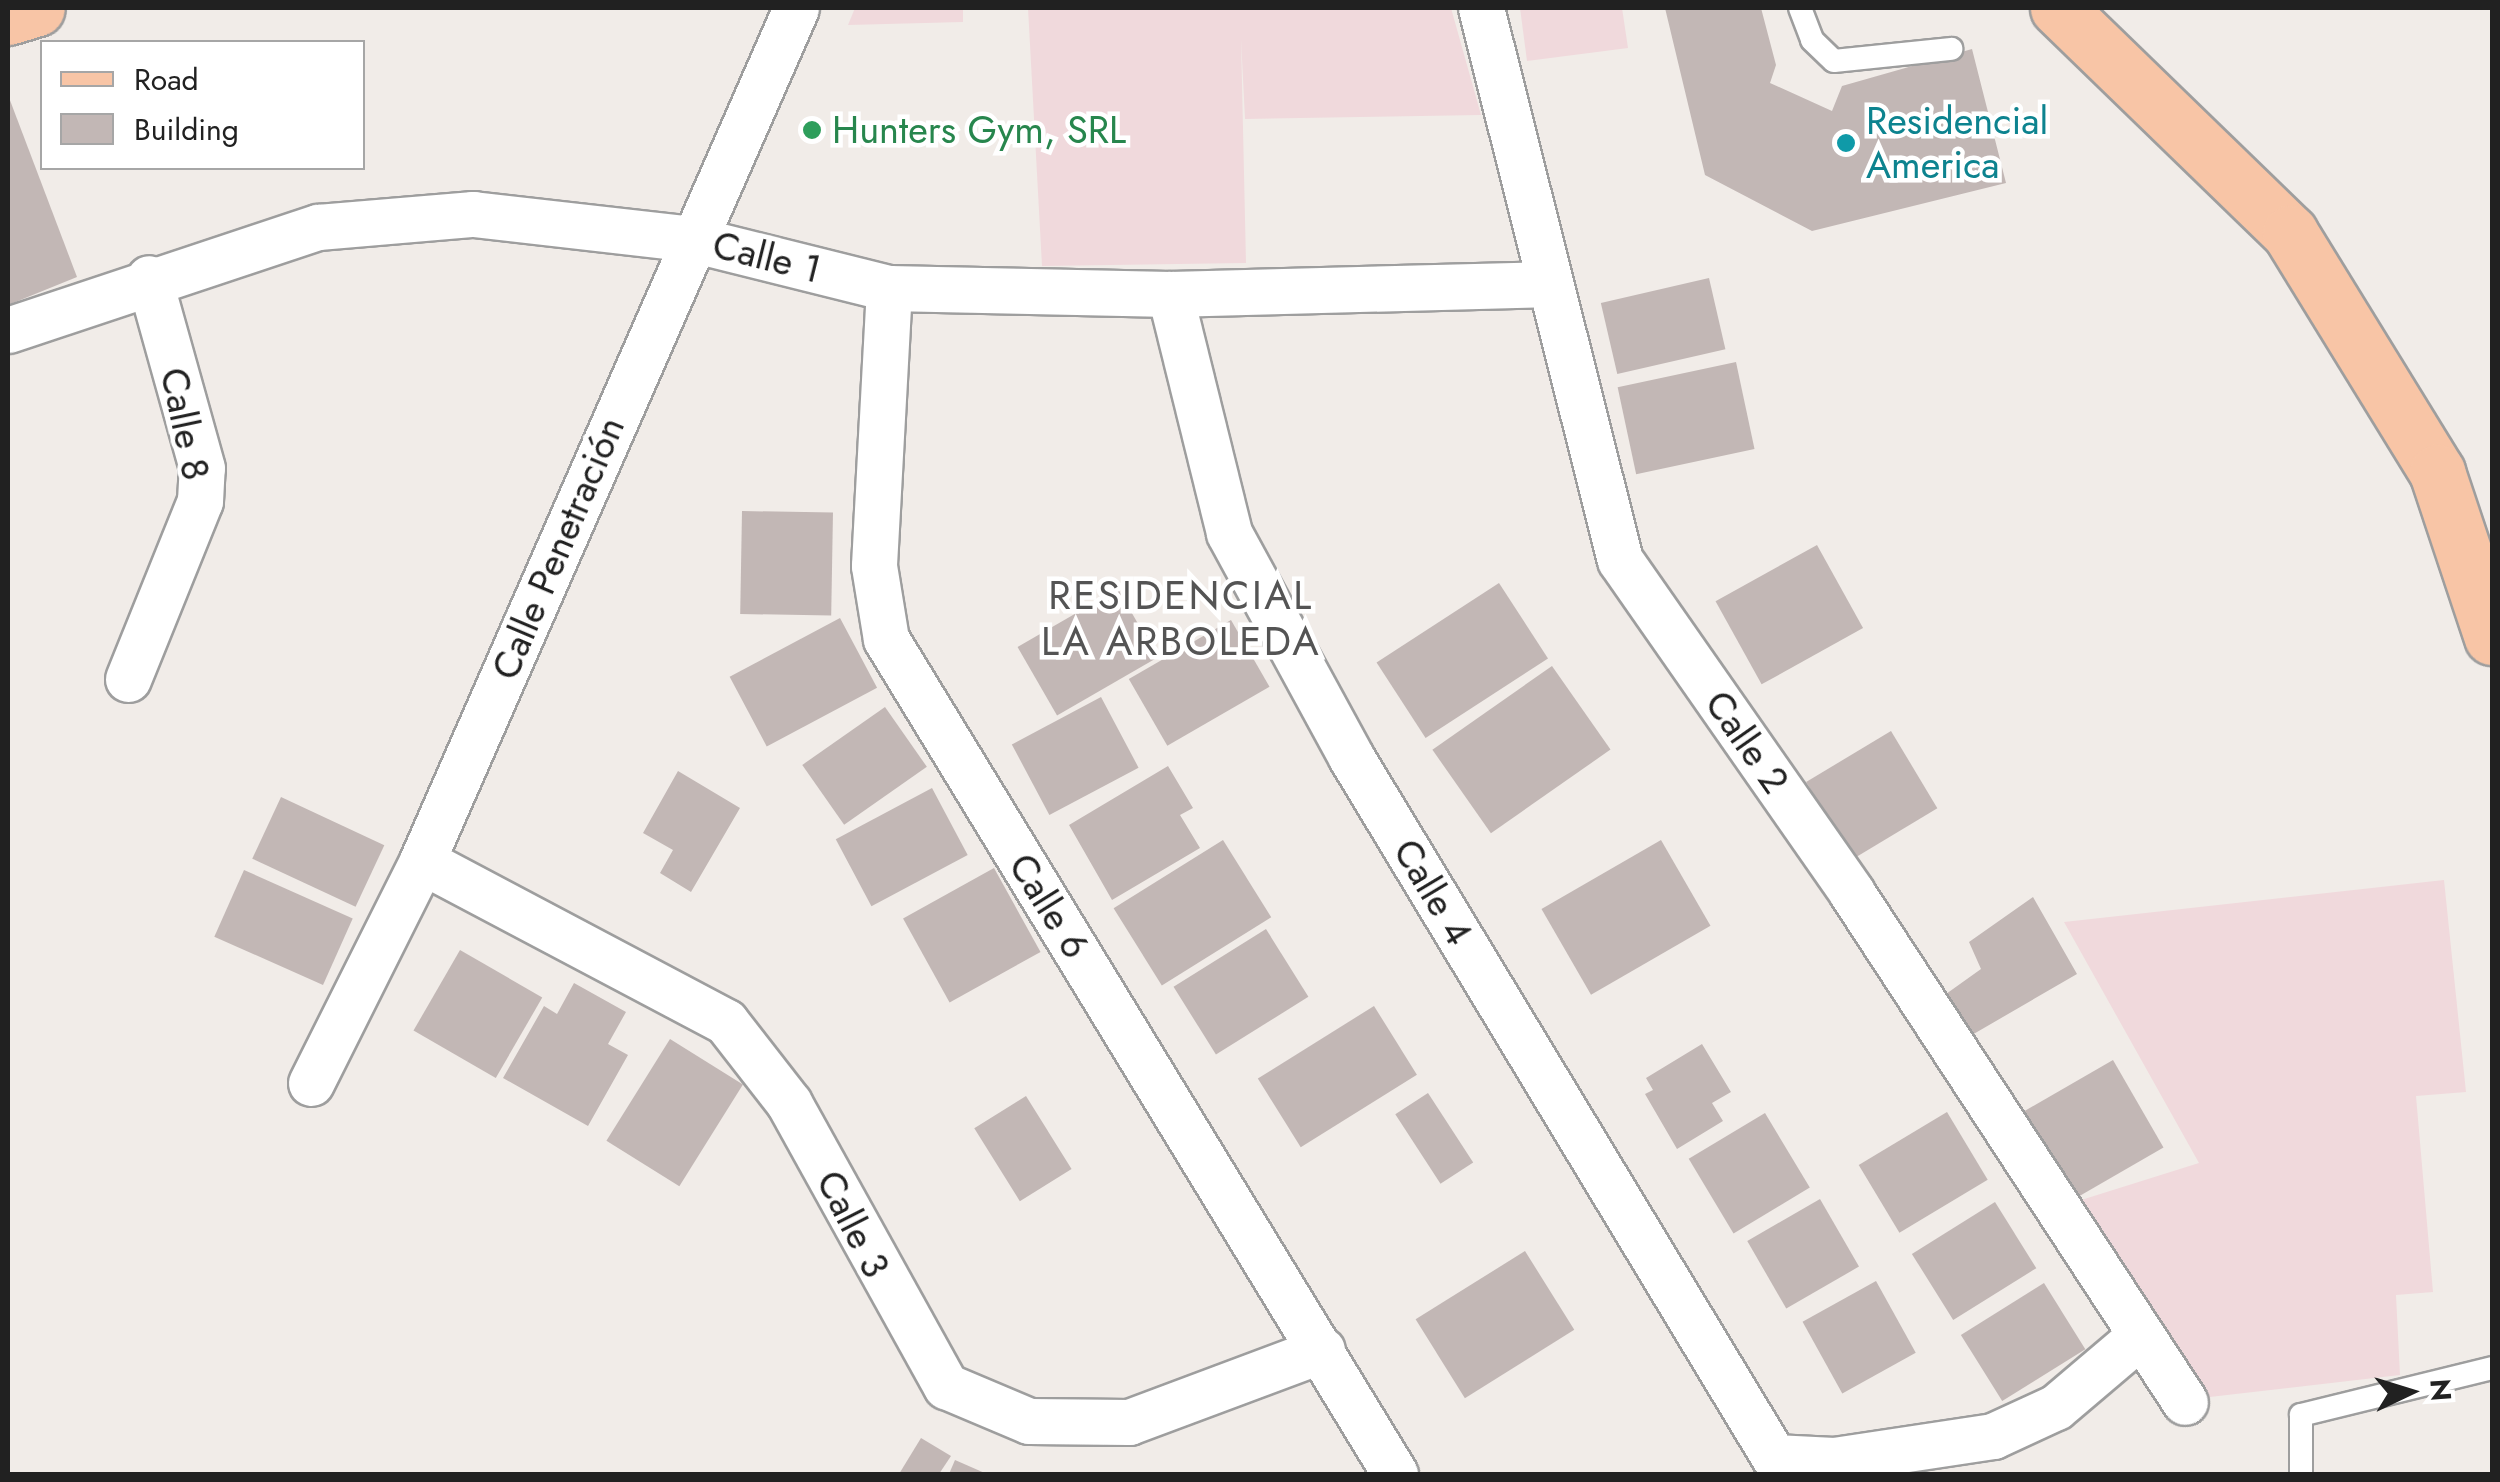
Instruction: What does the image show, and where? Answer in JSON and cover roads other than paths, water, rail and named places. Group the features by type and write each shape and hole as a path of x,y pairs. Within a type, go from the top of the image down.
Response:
{"main road":[{"path":"8,18 37,8"},
{"path":"2077,16 2312,265 2437,472 2492,637"}],"street":[{"name":"Calle Penetración","path":"311,1083 422,861 796,8"},
{"name":"Calle 2","path":"1481,8 1544,284 1620,560 2185,1402"},
{"name":"Calle 1","path":"8,330 150,278 318,227 473,214 692,238 889,288 1170,294 1544,284"},
{"name":"Calle 8","path":"128,679 200,501 202,468 150,278"},
{"name":"Calle 6","path":"889,288 875,530 886,639 1395,1474"},
{"name":"Calle 4","path":"1170,294 1229,533 1351,757 1774,1457 1834,1460 1994,1436 2056,1407 2140,1335"},
{"name":"Calle 3","path":"422,861 726,1022 788,1103 946,1386 1029,1421 1129,1422 1322,1350"}],"lane":[{"path":"1800,8 1812,40 1834,60 1952,49"},
{"path":"2302,1474 2301,1415 2492,1368"}],"place":[{"name":"Hunters Gym, SRL","path":"812,130"},
{"name":"Residencial America","path":"1846,143"}],"district":[{"name":"RESIDENCIAL LA ARBOLEDA","path":"1181,618"}]}
